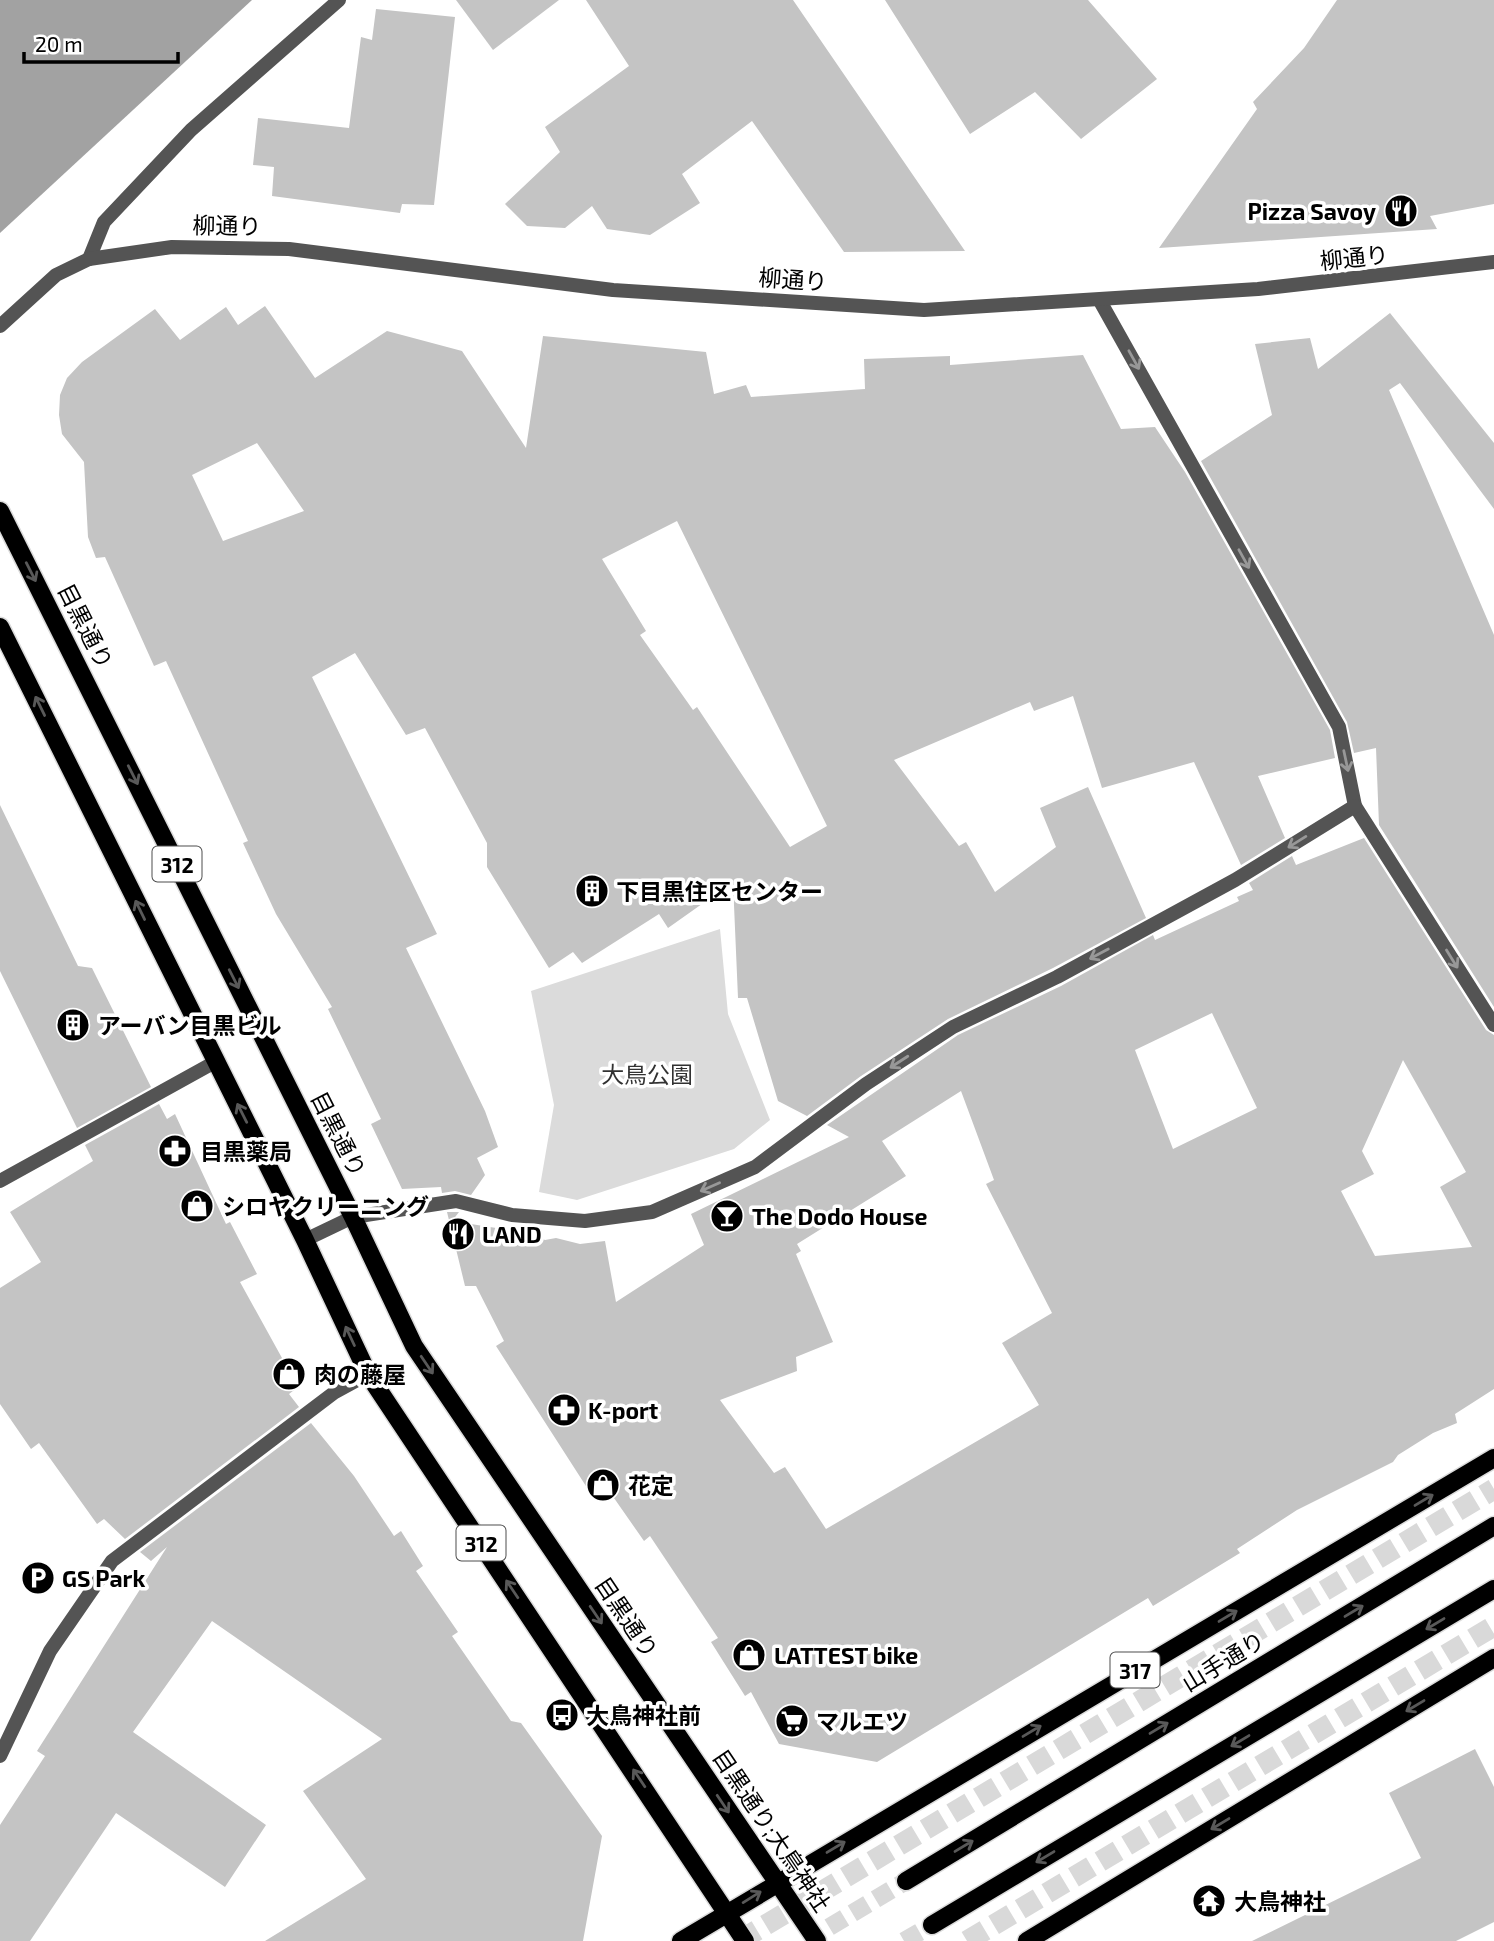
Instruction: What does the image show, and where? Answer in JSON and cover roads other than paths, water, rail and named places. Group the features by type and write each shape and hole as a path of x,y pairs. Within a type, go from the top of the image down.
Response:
{"main road":[{"name":"目黒通り","path":"0,511 353,1217 414,1346 685,1748"},
{"name":"312","path":"0,627 305,1240 368,1374 745,1941"},
{"name":"317","path":"681,1941 777,1881 1494,1458"},
{"name":"山手通り","path":"906,1881 1494,1527"},
{"path":"932,1925 1494,1589"},
{"path":"1027,1941 1494,1658"},
{"name":"目黒通り;大鳥神社","path":"685,1748 817,1941"}],"street":[{"path":"89,259 104,222 191,130 339,0"},
{"name":"柳通り","path":"0,326 56,275 89,259 172,247 289,250 613,290 924,310 1258,289 1494,262"},
{"path":"1100,300 1339,727 1355,806 1494,1025"},
{"path":"305,1240 353,1217 456,1201 512,1215 585,1221 652,1212 755,1167 866,1084 953,1027 1056,976 1235,880 1355,806"},
{"path":"0,1181 215,1062"},
{"path":"0,1756 50,1651 112,1561 335,1392 368,1374"}],"tunnel":[{"path":"739,1941 1494,1489"},
{"path":"967,1941 1494,1626"},
{"path":"806,1941 906,1881"},
{"path":"904,1941 932,1925"}],"place":[{"name":"Pizza Savoy","path":"1401,211"},
{"name":"下目黒住区センター","path":"592,891"},
{"name":"アーバン目黒ビル","path":"73,1025"},
{"name":"目黒薬局","path":"175,1151"},
{"name":"シロヤクリーニング","path":"197,1206"},
{"name":"The Dodo House","path":"727,1216"},
{"name":"LAND","path":"458,1234"},
{"name":"肉の藤屋","path":"289,1374"},
{"name":"K-port","path":"564,1410"},
{"name":"花定","path":"603,1485"},
{"name":"GS Park","path":"38,1578"},
{"name":"LATTEST bike","path":"749,1655"},
{"name":"大鳥神社前","path":"562,1715"},
{"name":"マルエツ","path":"792,1721"},
{"name":"大鳥神社","path":"1209,1901"}],"park label":[{"name":"大鳥公園","path":"647,1074"}]}
